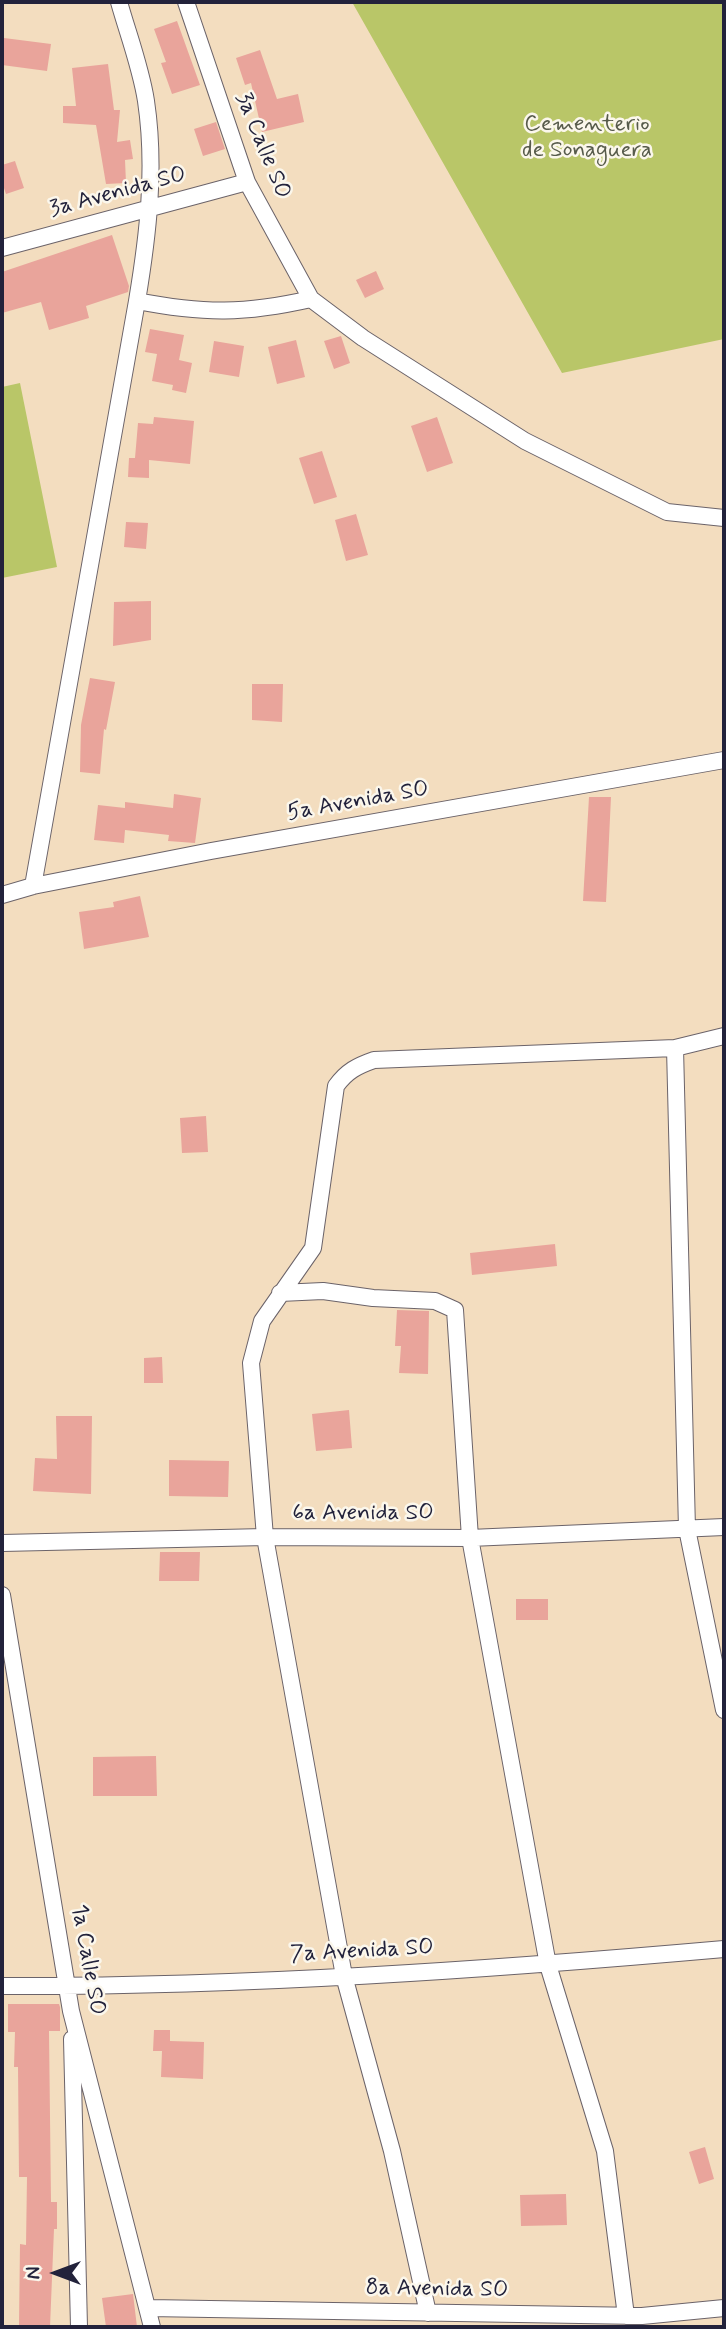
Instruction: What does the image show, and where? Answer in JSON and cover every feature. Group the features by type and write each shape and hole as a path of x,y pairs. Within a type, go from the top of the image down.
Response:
{"street":[{"path":"33,886 137,301 149,208 150,159 146,100 119,2"},
{"name":"3a Calle SO","path":"186,2 247,182 312,299"},
{"name":"3a Avenida SO","path":"2,248 247,182"},
{"path":"137,301 180,309 225,312 268,309 312,299 363,338 525,441 667,512 724,518"},
{"name":"5a Avenida SO","path":"2,895 33,886 211,851 724,760"},
{"path":"428,2313 392,2151 344,1976 265,1537 251,1363 262,1321 313,1248 336,1086 345,1074 374,1060 675,1048 724,1036"},
{"path":"675,1048 687,1529 724,1710"},
{"path":"280,1293 323,1291 373,1298 435,1301 455,1310 470,1538 548,1965 605,2151 637,2320"},
{"name":"6a Avenida SO","path":"2,1543 265,1537 470,1538 724,1527"},
{"name":"1a Calle SO","path":"2,1595 71,2011 152,2327"},
{"name":"7a Avenida SO","path":"2,1986 344,1976 548,1965 724,1949"},
{"path":"71,2011 79,2327"},
{"name":"8a Avenida SO","path":"148,2308 637,2320 724,2308"}],"green space":[{"name":"Cementerio de Sonaguera","path":"352,2 724,2 724,339 562,373"},
{"path":"20,383 57,567 2,578 2,387"}],"building":[{"path":"177,21 200,85 172,94 161,63 166,62 154,29"},
{"path":"4,38 51,44 47,71 2,65"},
{"path":"260,50 277,99 298,94 304,122 262,132 251,83 245,85 236,58"},
{"path":"108,64 114,110 120,110 117,142 130,140 133,159 125,160 126,183 106,184 96,125 63,123 63,106 76,106 72,68"},
{"path":"216,122 225,149 203,156 194,129"},
{"path":"15,161 24,188 6,194 2,182 2,165"},
{"path":"112,235 129,286 128,292 86,306 89,318 49,330 41,302 2,313 2,272"},
{"path":"376,271 384,289 365,298 356,280"},
{"path":"150,329 184,335 179,360 192,363 186,393 172,390 173,385 152,381 157,354 145,352"},
{"path":"341,336 350,363 334,369 324,341"},
{"path":"296,340 305,377 277,384 268,347"},
{"path":"214,341 244,346 239,377 209,372"},
{"path":"154,417 194,421 190,464 149,460 149,478 128,477 129,458 135,458 138,423 153,424"},
{"path":"437,417 453,463 427,472 411,426"},
{"path":"322,451 337,497 314,504 299,458"},
{"path":"356,514 368,555 346,561 335,520"},
{"path":"126,522 148,523 146,549 124,547"},
{"path":"151,601 151,640 113,646 114,602"},
{"path":"90,678 115,682 106,730 104,729 100,774 80,772 81,725"},
{"path":"252,684 283,684 282,722 252,720"},
{"path":"174,794 201,798 195,843 168,841 169,835 125,830 124,843 94,840 98,805 125,808 125,802 173,808"},
{"path":"589,797 611,797 606,902 583,901"},
{"path":"140,896 149,937 84,949 79,912 114,907 113,902"},
{"path":"206,1116 208,1152 182,1153 180,1118"},
{"path":"555,1244 557,1266 472,1275 470,1253"},
{"path":"397,1310 429,1311 428,1374 399,1373 401,1346 395,1346"},
{"path":"162,1357 163,1383 144,1383 144,1358"},
{"path":"349,1410 352,1448 316,1451 312,1414"},
{"path":"56,1416 92,1416 91,1494 33,1491 35,1458 57,1459"},
{"path":"169,1460 229,1461 228,1497 169,1496"},
{"path":"160,1552 200,1552 199,1581 159,1581"},
{"path":"516,1599 548,1599 548,1620 516,1620"},
{"path":"156,1756 157,1796 93,1796 93,1757"},
{"path":"8,2004 59,2004 60,2007 60,2031 49,2031 51,2202 57,2202 50,2327 19,2327 20,2244 26,2245 27,2177 19,2177 18,2067 14,2067 15,2032 8,2032"},
{"path":"154,2030 170,2030 170,2041 204,2042 203,2079 161,2077 162,2051 153,2051"},
{"path":"705,2147 714,2179 699,2184 689,2152"},
{"path":"566,2194 567,2225 521,2226 520,2195"},
{"path":"133,2294 137,2327 106,2327 102,2298"}]}
